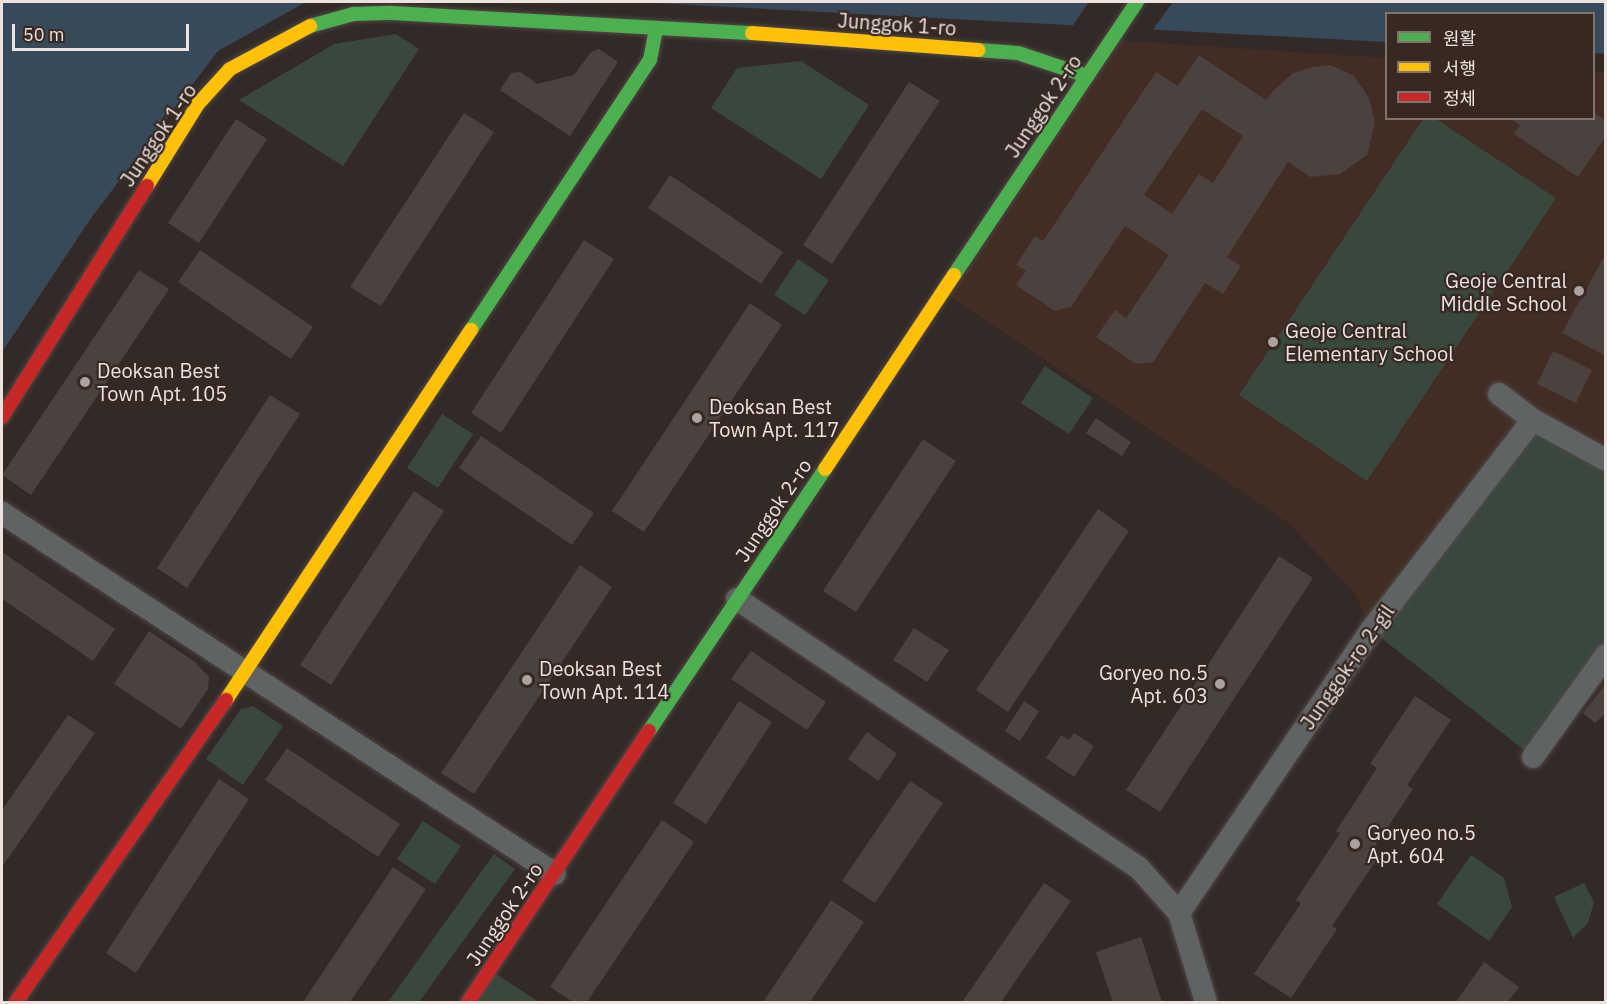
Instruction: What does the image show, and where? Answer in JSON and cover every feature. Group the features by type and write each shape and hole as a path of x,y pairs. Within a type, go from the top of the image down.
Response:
{"street":[{"name":"Junggok 2-ro","path":"468,1002 1137,2"},
{"name":"Junggok 1-ro","path":"2,417 198,104 230,69 309,26 354,14 459,16 752,33 1018,53 1087,76"},
{"path":"16,1002 244,674 650,60 656,29"},
{"path":"1499,394 1533,420 1605,460"},
{"name":"Junggok-ro 2-gil","path":"1179,914 1371,630 1533,420"},
{"path":"2,513 244,674 555,874"},
{"path":"737,599 1138,867 1179,914 1206,1002"},
{"path":"1533,757 1605,655"}],"shaded area":[{"name":"Geoje Central Elementary School","path":"1112,40 1385,58 1385,120 1595,120 1595,72 1605,73 1605,460 1371,630 1355,593 1287,522 942,291"}],"green space":[{"path":"396,34 419,49 343,166 239,100 334,44"},
{"path":"801,61 869,105 821,179 711,108 737,68"},
{"path":"1422,120 1438,120 1556,198 1367,481 1239,395"},
{"path":"798,259 829,280 805,315 774,295"},
{"path":"1045,366 1093,398 1069,434 1021,403"},
{"path":"442,414 473,434 438,488 407,468"},
{"path":"1533,420 1605,460 1605,655 1533,757 1371,630"},
{"path":"253,706 283,726 243,785 206,759 241,709"},
{"path":"423,821 461,846 435,884 397,859"},
{"path":"494,854 515,869 419,1002 388,1002"},
{"path":"1471,855 1504,878 1512,907 1489,941 1437,904"},
{"path":"1584,883 1594,902 1588,923 1573,938 1554,897"},
{"path":"490,970 539,1002 468,1002"}],"water":[{"path":"2,2 306,2 218,51 91,218 2,352"},
{"path":"635,2 1605,2 1605,54 1595,53 1595,12 1385,12 1385,42"}],"pier":[{"path":"1089,2 1173,2 1151,32 1071,28"}],"building":[{"path":"599,49 618,62 570,136 500,90 511,73 521,72 537,84 574,75 591,52"},
{"path":"1199,55 1266,100 1293,73 1330,65 1354,76 1369,98 1375,123 1367,155 1340,174 1310,177 1288,162 1227,257 1241,266 1223,294 1205,283 1153,362 1136,364 1096,337 1115,310 1126,318 1169,255 1125,226 1071,307 1055,311 1016,285 1026,271 1016,265 1035,236 1043,241 1156,72 1178,86","holes":["1202,109 1243,136 1213,183 1199,174 1172,214 1144,195"]},
{"path":"909,82 940,101 832,264 803,245"},
{"path":"464,113 494,132 381,306 350,287"},
{"path":"1595,114 1606,121 1606,136 1578,177 1514,134 1520,125 1513,120 1595,120"},
{"path":"236,119 267,139 199,243 168,223"},
{"path":"670,175 783,252 761,284 648,208"},
{"path":"584,240 614,259 501,433 471,413"},
{"path":"200,250 313,327 291,359 178,282"},
{"path":"1606,253 1606,356 1562,333"},
{"name":"Deoksan Best Town Apt. 105","path":"139,270 169,289 31,495 2,475"},
{"name":"Deoksan Best Town Apt. 117","path":"750,303 782,325 644,532 612,511"},
{"path":"1553,351 1592,370 1576,403 1537,384"},
{"path":"270,395 300,414 187,588 157,568"},
{"path":"1096,418 1131,442 1122,456 1086,433"},
{"path":"481,436 594,513 572,545 459,468"},
{"path":"923,439 956,461 856,612 823,591"},
{"path":"414,491 444,511 331,685 300,665"},
{"path":"1098,509 1129,531 1008,712 976,690"},
{"path":"2,552 115,629 93,661 2,599"},
{"name":"Goryeo no.5 Apt. 603","path":"1279,556 1313,578 1160,812 1126,790"},
{"name":"Deoksan Best Town Apt. 114","path":"580,565 612,587 474,794 441,773"},
{"path":"914,628 949,650 927,682 893,660"},
{"path":"149,631 195,662 209,677 208,689 181,729 114,684"},
{"path":"751,651 826,702 807,730 731,679"},
{"path":"1606,683 1606,713 1595,723 1583,713"},
{"name":"Goryeo no.5 Apt. 604","path":"1415,696 1451,720 1407,785 1413,789 1370,854 1377,859 1332,926 1337,929 1291,998 1254,974 1301,903 1296,900 1340,833 1336,831 1377,768 1370,764"},
{"path":"739,701 772,722 706,824 673,803"},
{"path":"1024,701 1039,711 1020,741 1005,731"},
{"path":"68,715 95,733 2,867 2,810"},
{"path":"867,732 897,754 878,781 848,759"},
{"path":"1074,733 1094,746 1074,777 1046,758 1061,735 1069,740"},
{"path":"287,748 400,824 378,857 265,780"},
{"path":"219,779 249,799 136,973 106,953"},
{"path":"910,781 943,803 875,903 842,881"},
{"path":"662,820 694,842 587,1002 573,1002 550,987"},
{"path":"393,867 426,889 350,1002 303,1002"},
{"path":"1044,883 1071,901 1001,1002 962,1002"},
{"path":"831,900 864,922 810,1002 763,1002"},
{"path":"1141,937 1162,1002 1113,1002 1096,952"},
{"path":"1484,962 1519,987 1508,1002 1456,1002"}],"traffic: fast":[{"path":"954,275 1137,2"},
{"path":"310,26 354,14 392,13 752,33"},
{"path":"471,330 650,60 656,29"},
{"path":"978,50 1018,53 1087,76"},
{"path":"649,731 825,469"}],"traffic: slow":[{"path":"147,186 198,104 230,69 310,26"},
{"path":"752,33 978,50"},
{"path":"825,469 954,275"},
{"path":"226,700 471,330"}],"traffic: jam":[{"path":"2,417 147,186"},
{"path":"16,1002 226,700"},
{"path":"468,1002 649,731"}],"place":[{"name":"Geoje Central Middle School","path":"1579,291"},
{"name":"Geoje Central Elementary School","path":"1273,342"},
{"name":"Deoksan Best Town Apt. 105","path":"85,382"},
{"name":"Deoksan Best Town Apt. 117","path":"697,418"},
{"name":"Deoksan Best Town Apt. 114","path":"527,680"},
{"name":"Goryeo no.5 Apt. 603","path":"1220,684"},
{"name":"Goryeo no.5 Apt. 604","path":"1355,844"}]}
